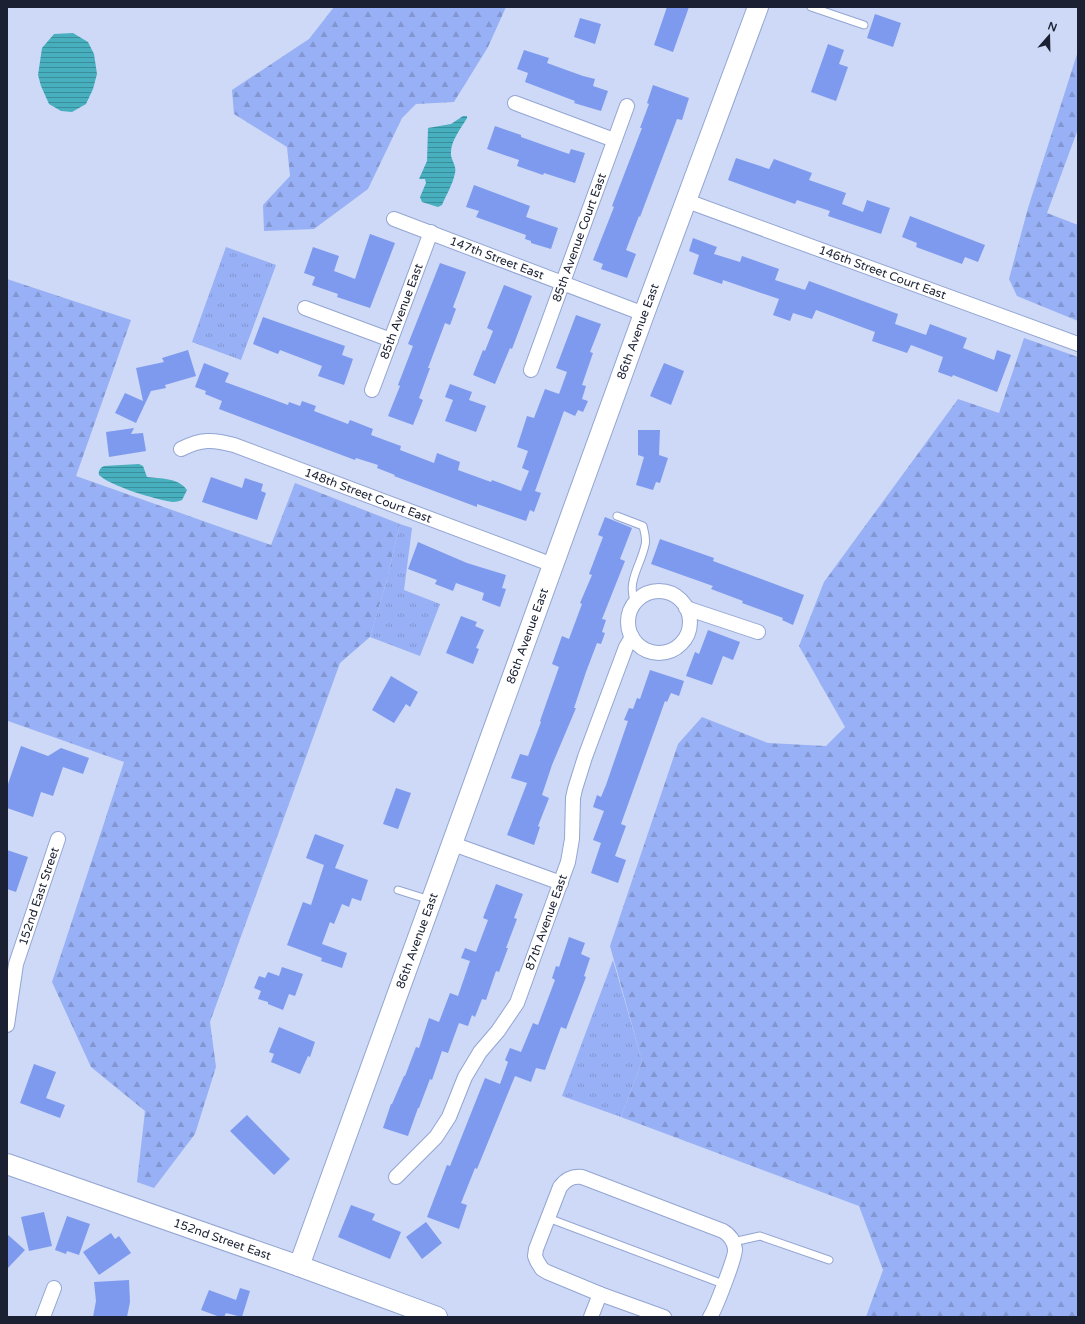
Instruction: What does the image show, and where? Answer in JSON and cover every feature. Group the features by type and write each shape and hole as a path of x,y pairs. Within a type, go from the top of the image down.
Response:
{"street":[{"name":"86th Avenue East","path":"299,1266 644,314 758,7"},
{"path":"515,103 614,140"},
{"name":"85th Avenue Court East","path":"531,370 627,106"},
{"name":"146th Street Court East","path":"687,201 1078,344"},
{"name":"147th Street East","path":"394,219 644,314"},
{"name":"85th Avenue East","path":"372,390 431,232"},
{"path":"305,308 391,340"},
{"name":"148th Street Court East","path":"181,449 205,440 220,441 234,445 553,566"},
{"path":"652,592 672,594 680,600 686,608 690,618 690,628 679,646 671,651 661,653 650,652 641,648 629,632 628,622 630,612 635,603 642,596 652,592"},
{"path":"686,608 758,632"},
{"name":"87th Avenue East","path":"396,1176 436,1136 449,1117 465,1077 480,1052 498,1031 517,1003 568,862 573,798 585,757 626,647 632,637"},
{"name":"152nd East Street","path":"7,1025 16,964 58,839"},
{"path":"453,844 561,883"},
{"name":"152nd Street East","path":"7,1164 299,1266 437,1317"},
{"path":"664,1317 600,1294 547,1272 539,1265 535,1256 536,1249 563,1182 572,1177 582,1177 728,1234 733,1242 735,1254 710,1317"},
{"path":"43,1317 54,1288"},
{"path":"591,1317 600,1294"}],"lane":[{"path":"811,7 864,25"},
{"path":"616,516 643,526 646,543 631,587 631,594 635,603"},
{"path":"398,890 432,901"},
{"path":"548,1218 724,1284"},
{"path":"733,1242 760,1236 829,1260"}],"green space":[{"path":"334,7 506,7 488,47 454,102 416,104 402,118 368,189 314,229 264,231 263,205 290,176 287,147 234,114 232,90 309,39"},
{"path":"1078,51 1078,129 1047,213 1078,225 1078,321 1017,296 1009,279 1028,208"},
{"path":"226,247 276,265 241,360 192,342"},
{"path":"7,279 131,320 76,476 271,545 295,483 400,524 386,583 370,637 340,663 210,1022 216,1067 195,1134 154,1188 137,1182 145,1111 91,1067 52,982 124,762 8,721 7,723"},
{"path":"1024,338 1078,357 1078,1317 866,1317 883,1270 859,1206 621,1117 642,1061 610,946 678,744 702,717 768,743 826,746 845,727 799,646 824,582 958,399 999,413"},
{"path":"400,524 412,528 404,590 440,604 420,656 370,637 386,583"},
{"path":"613,960 642,1061 621,1117 562,1096"}],"shaded area":[{"path":"73,33 88,42 94,54 97,74 93,89 86,104 72,112 61,111 49,104 38,75 42,48 54,34"},
{"path":"463,116 467,116 467,118 451,148 451,158 455,167 454,177 442,205 438,207 422,202 420,197 426,183 425,179 419,179 427,161 428,128 451,124"},
{"path":"139,464 143,466 147,477 168,479 183,486 187,490 182,500 173,502 145,495 113,484 99,475 101,468 104,466"}],"building":[{"path":"667,7 689,7 673,52 654,45"},
{"path":"875,14 901,23 893,47 867,38"},
{"path":"580,18 601,24 595,44 574,37"},
{"path":"828,44 844,50 839,64 848,67 836,101 811,92"},
{"path":"524,50 549,58 547,63 595,79 593,86 608,91 601,111 574,103 575,101 525,82 528,73 517,69"},
{"path":"653,85 689,98 682,120 677,119 626,250 636,254 627,278 601,269 603,264 593,260 614,207 612,206 642,128 640,128 649,104 647,103"},
{"path":"495,126 569,154 571,149 585,153 575,183 544,173 543,175 517,166 519,160 487,149"},
{"path":"736,158 769,169 774,159 812,173 809,180 846,193 842,204 863,212 867,200 890,208 881,234 828,216 830,211 797,200 795,204 728,180"},
{"path":"474,185 530,206 526,217 558,228 551,249 531,243 531,241 525,239 526,235 476,217 479,211 466,207"},
{"path":"910,216 985,245 978,262 965,257 962,264 916,247 917,243 902,237"},
{"path":"370,234 395,243 370,308 337,297 338,294 312,285 315,277 304,273 313,247 339,256 334,271 355,279"},
{"path":"693,238 717,247 714,254 740,262 742,256 779,269 775,280 805,290 809,281 898,314 895,324 926,335 930,324 967,338 963,348 994,360 997,350 1011,355 997,392 953,375 952,377 938,372 943,357 911,345 907,353 872,341 875,332 816,310 812,319 793,313 790,321 773,315 779,299 723,280 722,284 693,274 699,255 689,251"},
{"path":"440,263 466,272 453,307 456,309 450,325 445,323 428,368 430,368 419,398 423,400 413,425 388,416 400,386 398,385 413,346 408,344"},
{"path":"504,285 532,296 512,349 510,348 495,384 473,375 483,350 485,351 493,331 487,328"},
{"path":"576,315 601,324 590,352 593,353 582,385 586,386 582,399 588,401 583,412 578,410 575,416 564,411 535,491 541,493 534,512 530,510 526,521 477,504 477,507 394,476 395,475 377,468 378,465 356,458 355,460 219,409 222,401 205,394 206,391 195,387 204,363 229,373 225,382 288,405 289,402 300,406 302,401 316,406 314,411 348,424 350,420 373,429 371,435 401,446 400,450 434,463 437,453 460,462 458,470 491,482 492,480 521,491 529,471 522,468 528,451 517,447 527,416 534,418 545,389 559,394 567,372 556,368"},
{"path":"263,317 345,346 342,355 353,359 344,385 318,376 322,366 280,350 278,354 253,344"},
{"path":"188,350 196,376 165,385 166,388 151,391 136,423 115,413 125,393 143,401 136,368 164,362 162,358"},
{"path":"664,363 684,371 671,405 650,396"},
{"path":"450,384 472,392 469,400 486,406 476,432 445,421 453,400 445,397"},
{"path":"134,428 131,434 143,433 146,451 109,457 106,432"},
{"path":"638,430 660,430 659,455 668,458 660,483 656,482 653,490 636,485 644,457 638,455"},
{"path":"211,477 242,488 245,478 263,484 261,491 266,493 257,520 202,502"},
{"path":"605,517 632,528 620,559 625,561 602,619 606,620 602,632 605,633 601,644 597,643 574,708 576,708 552,765 542,795 549,798 538,826 540,827 534,845 507,835 527,783 511,778 520,754 528,756 541,722 540,721 559,667 552,664 562,636 569,639 582,604 580,603 592,575 589,574 603,537 598,535"},
{"path":"660,539 714,558 713,561 804,595 793,625 782,620 783,618 742,603 743,601 711,589 713,586 651,564"},
{"path":"418,542 467,563 506,575 502,588 506,589 500,607 482,600 484,593 456,583 453,591 435,584 437,580 408,569"},
{"path":"461,616 477,622 475,626 484,630 476,648 479,649 473,664 446,653"},
{"path":"708,630 740,642 733,660 723,656 712,685 686,676 695,652 699,654"},
{"path":"650,670 684,681 679,696 671,693 667,702 665,701 621,824 626,826 615,856 626,860 618,883 591,873 601,843 593,840 604,811 593,807 597,795 601,797 606,785 628,721 624,720 629,708 633,709 637,698 640,699"},
{"path":"391,676 418,692 410,707 406,704 394,723 372,710"},
{"path":"21,746 48,756 61,748 89,758 83,774 63,767 53,796 41,792 33,817 7,808 7,787"},
{"path":"396,788 411,793 398,829 383,824"},
{"path":"315,834 344,845 335,868 368,880 361,901 352,898 349,907 342,904 334,924 330,922 322,944 347,953 342,968 321,961 322,958 287,945 303,902 311,905 324,865 306,858"},
{"path":"7,850 28,857 16,892 7,889"},
{"path":"496,884 523,894 514,918 517,919 499,972 496,971 486,1000 482,999 475,1017 472,1015 468,1026 459,1023 448,1053 442,1051 432,1080 430,1079 408,1136 383,1128 391,1104 405,1076 416,1047 419,1048 429,1018 439,1022 450,993 458,996 470,961 461,958 465,948 476,952 488,920 483,918"},
{"path":"569,937 585,943 581,954 590,958 584,976 586,977 566,1029 561,1027 545,1070 536,1068 531,1082 515,1076 477,1169 475,1168 461,1203 467,1205 459,1229 427,1217 447,1165 450,1166 485,1078 500,1084 508,1062 505,1060 510,1048 521,1052 533,1023 538,1025 555,980 552,978 556,966 559,967"},
{"path":"282,967 303,974 295,996 289,994 283,1010 268,1004 268,1002 258,999 261,991 254,988 259,976 265,978 268,972 279,976"},
{"path":"279,1027 315,1042 310,1057 308,1056 300,1074 271,1062 274,1054 269,1052"},
{"path":"34,1064 56,1072 46,1098 65,1105 60,1118 20,1103"},
{"path":"247,1115 290,1159 274,1175 230,1131"},
{"path":"351,1205 375,1214 372,1220 401,1232 390,1259 338,1237"},
{"path":"44,1212 52,1246 29,1251 21,1217"},
{"path":"67,1216 90,1224 79,1255 67,1251 66,1254 55,1250"},
{"path":"426,1222 442,1243 422,1259 406,1237"},
{"path":"111,1233 115,1239 119,1236 131,1253 99,1275 83,1252"},
{"path":"7,1234 25,1250 7,1269"},
{"path":"129,1280 130,1302 127,1317 93,1317 96,1301 94,1282"},
{"path":"240,1288 250,1291 242,1317 226,1313 224,1317 220,1317 201,1310 209,1290 236,1300"}]}
